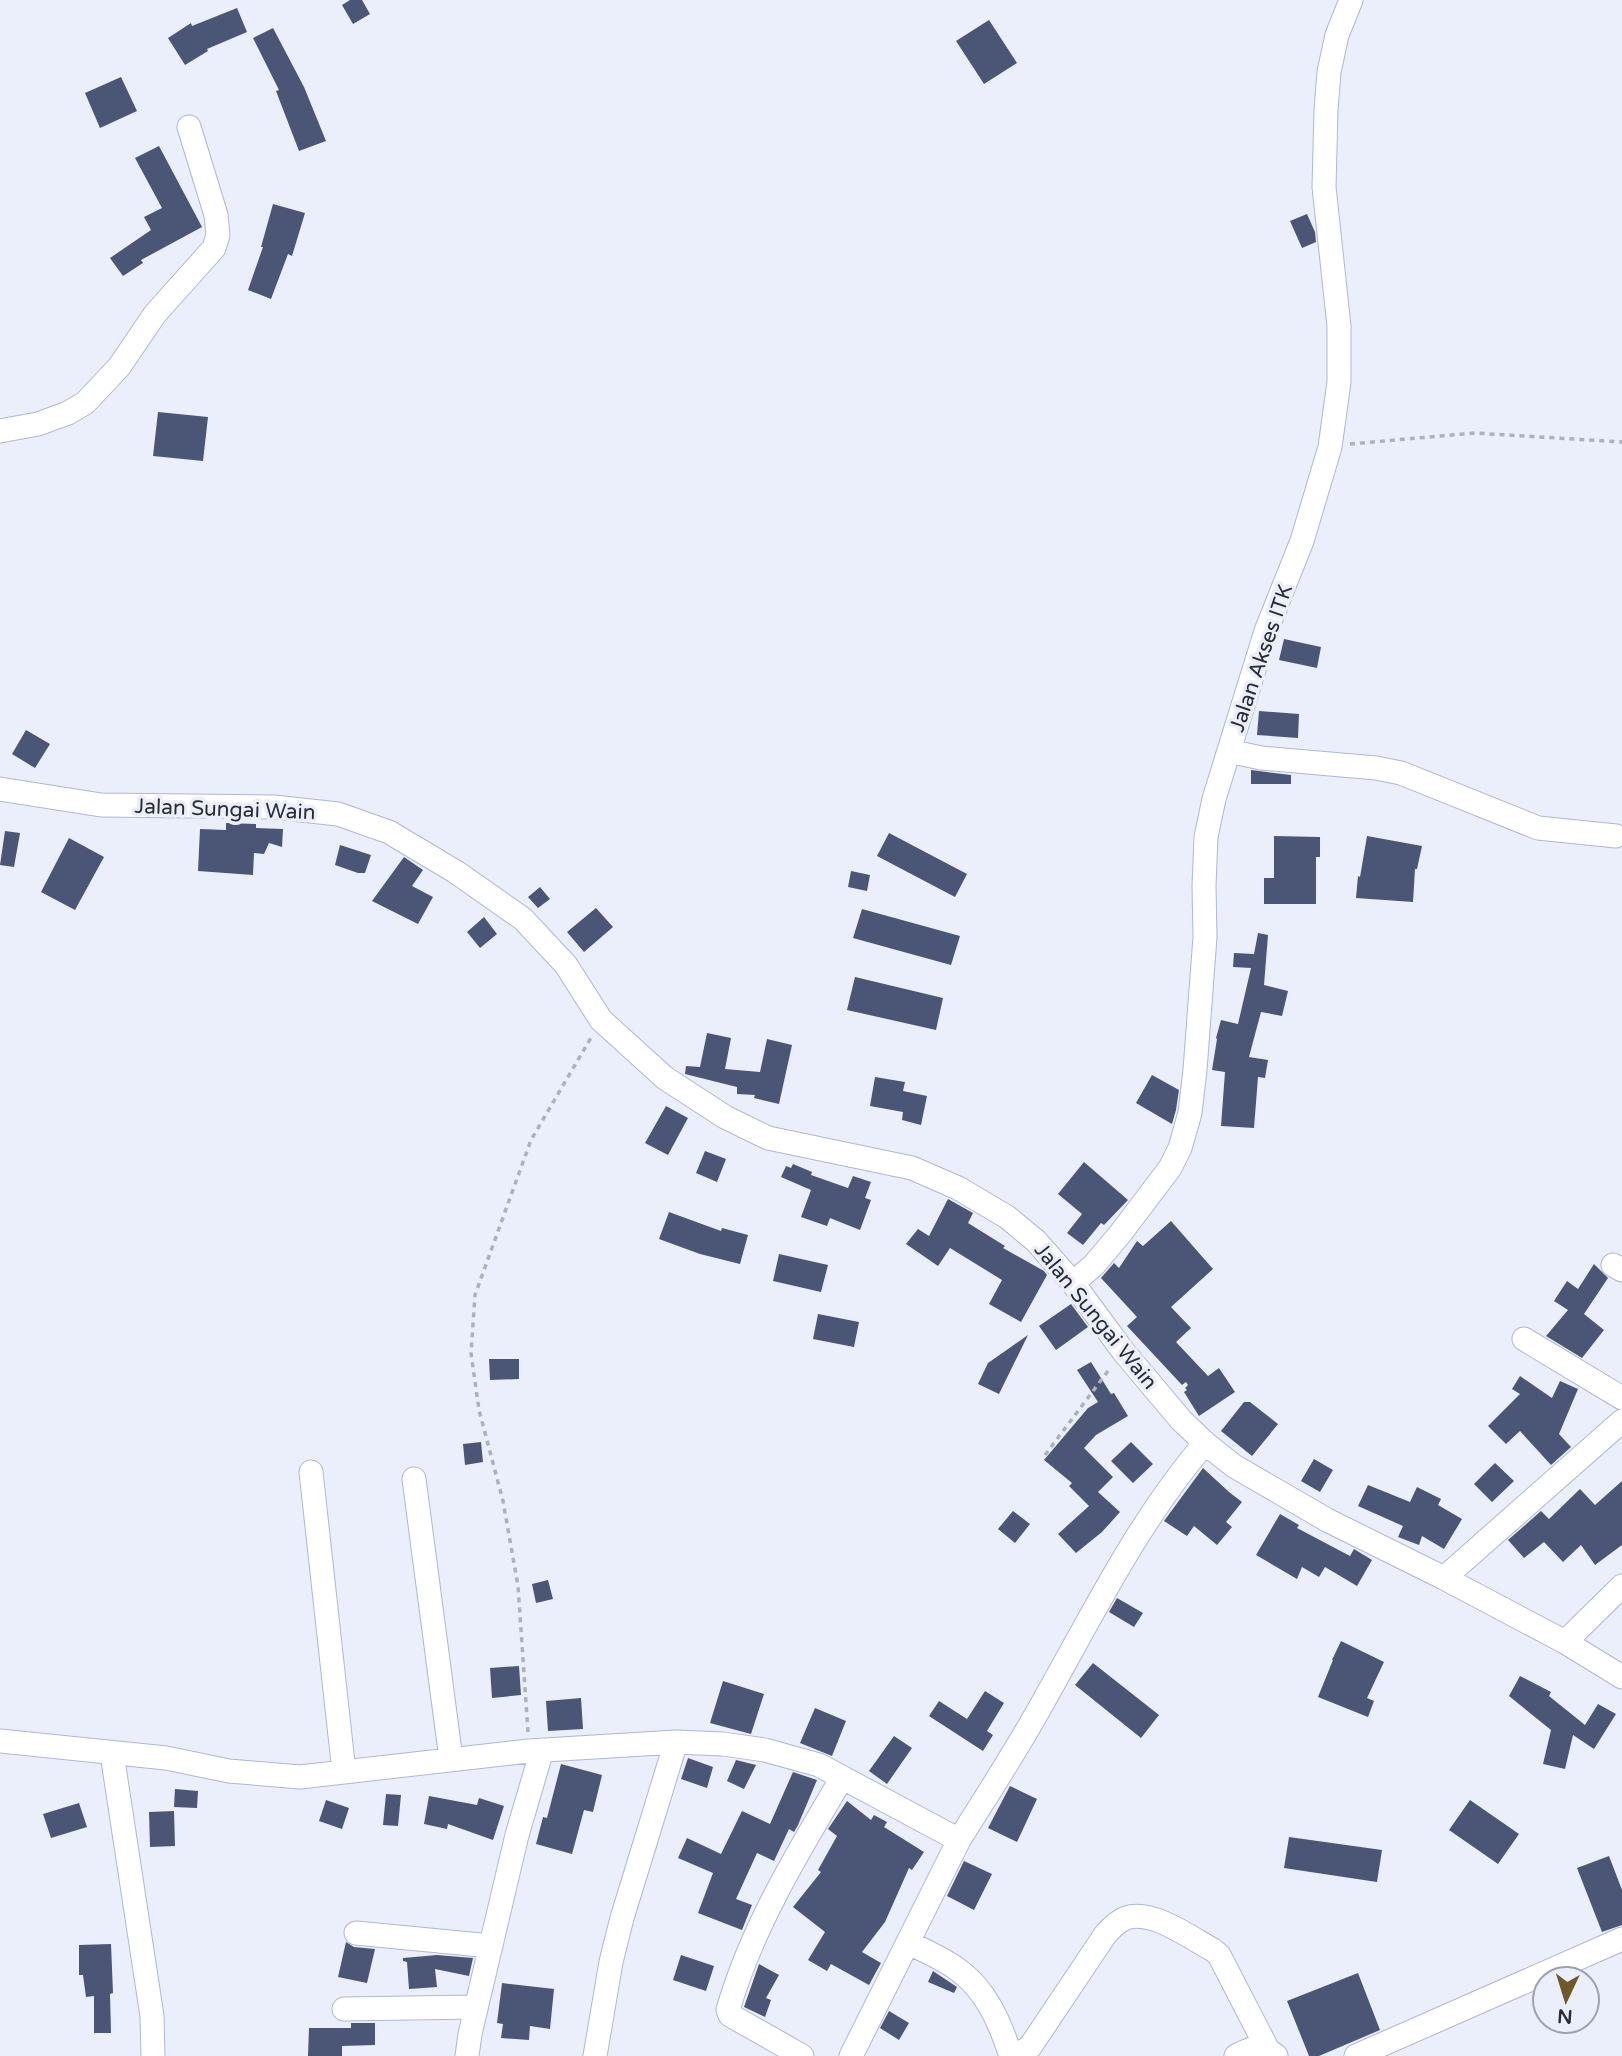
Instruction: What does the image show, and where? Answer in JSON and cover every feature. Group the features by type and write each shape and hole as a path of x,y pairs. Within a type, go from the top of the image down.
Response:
{"street":[{"name":"Jalan Akses ITK","path":"1073,1283 1094,1265 1140,1210 1170,1168 1180,1148 1190,1113 1205,937 1206,837 1214,799 1266,631 1302,541 1330,447 1339,382 1339,326 1324,187 1326,110 1329,72 1337,35 1351,0"},
{"path":"0,431 38,424 68,413 85,403 119,367 155,314 214,248 218,235 216,215 189,127"},
{"path":"1229,751 1261,758 1376,768 1401,773 1538,828 1616,836"},
{"name":"Jalan Sungai Wain","path":"0,789 101,806 287,808 338,814 389,832 456,872 523,919 566,965 601,1020 666,1078 725,1117 768,1138 912,1168 958,1188 1007,1217 1036,1241 1073,1283 1123,1352 1181,1420 1234,1465 1327,1520 1565,1642 1622,1677"},
{"path":"1524,1339 1622,1398"},
{"path":"1444,1578 1622,1421"},
{"path":"851,2056 959,1840 1027,1731 1129,1548 1176,1478 1205,1443"},
{"path":"311,1472 344,1772"},
{"path":"414,1479 451,1759"},
{"path":"1565,1642 1622,1586"},
{"path":"0,1741 166,1758 229,1771 300,1777 536,1751 676,1742 723,1744 765,1750 818,1765 959,1840"},
{"path":"595,2056 611,1962 622,1918 676,1742"},
{"path":"467,2056 536,1751"},
{"path":"112,1754 152,2016 153,2056"},
{"path":"802,2056 730,2015 728,2010 745,1959 798,1853 842,1778"},
{"path":"908,1942 956,1968 973,1982 1002,2028 1013,2056 1030,2047 1113,1926 1126,1918 1139,1915 1154,1918 1219,1955 1272,2052"},
{"path":"356,1933 491,1946"},
{"path":"1356,2056 1622,1939"},
{"path":"344,2009 476,2007"},
{"path":"1236,2056 1253,2048 1272,2052"}],"path":[{"path":"1330,447 1475,433 1622,442"},
{"path":"536,1751 518,1586 503,1501 479,1410 471,1353 475,1295 531,1140 601,1020"},
{"path":"1045,1455 1123,1352"}],"building":[{"path":"350,0 362,0 370,14 353,24 342,5"},
{"path":"237,8 247,32 207,49 208,51 185,65 168,38 191,23 192,26"},
{"path":"989,20 1017,63 984,84 956,41"},
{"path":"273,28 304,87 326,141 299,151 276,91 279,90 253,38"},
{"path":"121,77 137,111 100,128 85,93"},
{"path":"159,146 202,227 141,260 143,263 123,276 110,258 151,230 144,217 162,208 135,158"},
{"path":"273,204 305,213 292,256 288,254 271,299 248,290 263,247"},
{"path":"1307,214 1315,232 1316,242 1302,248 1290,221"},
{"path":"158,412 208,417 203,461 153,456"},
{"path":"1284,639 1321,647 1317,668 1279,660"},
{"path":"1259,711 1299,714 1298,738 1257,735"},
{"path":"26,730 50,744 35,768 12,754"},
{"path":"1251,770 1291,775 1291,784 1251,784"},
{"path":"226,823 256,824 256,828 283,829 282,847 269,843 264,854 254,853 253,875 198,871 200,829 226,830"},
{"path":"5,831 20,833 14,867 0,865"},
{"path":"889,833 967,874 955,897 877,856"},
{"path":"1274,836 1320,837 1320,857 1316,857 1316,904 1264,904 1264,878 1274,878"},
{"path":"1367,836 1422,846 1415,869 1413,902 1356,898"},
{"path":"69,838 104,857 75,910 41,892"},
{"path":"340,845 371,855 365,873 335,865"},
{"path":"404,857 423,870 412,886 433,897 418,924 372,901"},
{"path":"851,871 870,875 867,891 848,887"},
{"path":"540,887 550,899 538,908 528,897"},
{"path":"596,908 613,927 584,952 567,932"},
{"path":"862,909 960,936 951,965 853,938"},
{"path":"484,917 497,934 480,948 467,932"},
{"path":"1258,933 1268,935 1264,985 1288,991 1282,1016 1261,1012 1249,1057 1268,1060 1265,1078 1258,1077 1254,1128 1221,1126 1225,1072 1212,1070 1216,1038 1221,1020 1238,1024 1251,968 1233,967 1234,953 1254,954"},
{"path":"855,977 943,998 936,1030 847,1010"},
{"path":"707,1033 731,1038 725,1069 760,1072 767,1039 792,1045 779,1104 754,1098 755,1095 737,1094 737,1087 685,1074 686,1066 700,1067"},
{"path":"1152,1075 1179,1090 1172,1124 1136,1103"},
{"path":"875,1077 905,1082 903,1091 927,1096 921,1125 902,1120 903,1112 870,1106"},
{"path":"666,1106 688,1118 668,1155 645,1143"},
{"path":"705,1151 726,1159 717,1182 696,1173"},
{"path":"1084,1162 1128,1200 1104,1225 1101,1223 1083,1245 1067,1233 1082,1214 1058,1194"},
{"path":"793,1164 812,1172 811,1175 848,1188 853,1176 871,1182 865,1198 871,1200 860,1230 830,1218 827,1226 801,1217 811,1190 781,1177 786,1166 791,1168"},
{"path":"948,1199 973,1213 968,1223 1047,1275 1021,1322 989,1304 1002,1280 950,1248 938,1266 906,1244 918,1229 929,1236"},
{"path":"669,1212 721,1231 722,1228 748,1235 740,1264 700,1254 659,1239"},
{"path":"1171,1221 1213,1269 1171,1307 1191,1328 1176,1342 1208,1376 1219,1368 1235,1392 1199,1416 1184,1392 1188,1385 1186,1382 1182,1385 1127,1326 1137,1317 1101,1278 1114,1263 1119,1268 1137,1241 1143,1246"},
{"path":"779,1254 828,1265 821,1292 773,1281"},
{"path":"1594,1264 1608,1278 1584,1314 1604,1330 1582,1358 1546,1336 1568,1310 1554,1301 1567,1281 1578,1289"},
{"path":"1071,1304 1088,1327 1056,1350 1039,1326"},
{"path":"818,1314 859,1322 854,1347 813,1339"},
{"path":"1028,1335 999,1394 978,1384 988,1363"},
{"path":"489,1359 519,1359 519,1379 490,1380"},
{"path":"1091,1362 1128,1416 1096,1435 1084,1448 1113,1477 1098,1492 1120,1512 1102,1532 1076,1553 1058,1534 1089,1506 1069,1486 1072,1483 1044,1460 1088,1408 1098,1402 1077,1370"},
{"path":"1520,1376 1552,1398 1560,1381 1578,1389 1559,1434 1571,1447 1551,1465 1520,1431 1506,1444 1488,1426 1520,1394 1512,1389"},
{"path":"1244,1402 1250,1402 1278,1424 1252,1456 1221,1431"},
{"path":"481,1442 483,1462 465,1465 463,1444"},
{"path":"1131,1442 1153,1464 1133,1483 1111,1461"},
{"path":"1314,1459 1333,1470 1320,1492 1301,1481"},
{"path":"1495,1463 1514,1481 1492,1502 1474,1484"},
{"path":"1203,1468 1242,1502 1226,1522 1232,1527 1217,1545 1194,1526 1187,1536 1164,1521"},
{"path":"1622,1481 1622,1545 1595,1565 1581,1545 1563,1562 1544,1542 1524,1558 1508,1540 1541,1511 1549,1519 1580,1489 1595,1505"},
{"path":"1368,1485 1410,1502 1417,1487 1441,1499 1438,1505 1462,1519 1444,1549 1422,1536 1419,1545 1398,1537 1403,1526 1358,1506"},
{"path":"1013,1511 1030,1524 1015,1543 998,1529"},
{"path":"1280,1514 1299,1525 1297,1528 1350,1556 1354,1549 1372,1560 1357,1586 1325,1567 1319,1577 1302,1567 1297,1579 1256,1555"},
{"path":"548,1580 553,1599 536,1603 532,1584"},
{"path":"1117,1598 1143,1613 1134,1627 1109,1612"},
{"path":"1341,1641 1384,1662 1367,1698 1374,1701 1368,1717 1318,1697"},
{"path":"1093,1663 1159,1715 1141,1738 1075,1685"},
{"path":"519,1666 521,1695 492,1698 490,1668"},
{"path":"1520,1676 1551,1692 1549,1696 1585,1725 1598,1704 1616,1714 1594,1749 1573,1735 1565,1769 1543,1764 1551,1730 1509,1696"},
{"path":"723,1681 764,1694 751,1734 710,1723"},
{"path":"985,1691 1004,1703 987,1731 993,1735 983,1751 929,1716 939,1701 967,1719"},
{"path":"581,1698 583,1729 548,1731 546,1701"},
{"path":"815,1708 846,1721 832,1756 800,1743"},
{"path":"894,1736 912,1748 887,1784 869,1771"},
{"path":"688,1758 713,1767 707,1788 681,1779"},
{"path":"736,1760 756,1765 744,1789 727,1781"},
{"path":"561,1764 602,1775 593,1812 584,1810 572,1854 536,1844 543,1817 547,1818"},
{"path":"793,1772 817,1780 798,1825 794,1832 789,1829 774,1861 757,1853 736,1899 752,1905 742,1930 698,1913 713,1873 678,1858 687,1838 721,1854 742,1811 770,1824"},
{"path":"1010,1786 1037,1799 1017,1842 988,1828"},
{"path":"175,1789 198,1791 197,1808 174,1807"},
{"path":"386,1794 401,1795 398,1826 383,1825"},
{"path":"429,1796 477,1805 479,1798 504,1806 493,1840 448,1824 447,1829 424,1824"},
{"path":"326,1800 349,1808 342,1829 319,1821"},
{"path":"1470,1800 1519,1834 1498,1864 1449,1830"},
{"path":"847,1801 871,1820 874,1815 887,1822 884,1827 924,1852 912,1870 909,1868 885,1922 862,1952 881,1963 869,1985 831,1964 827,1971 808,1960 825,1932 793,1907 821,1872 818,1870 837,1836 828,1829"},
{"path":"79,1803 87,1827 51,1838 43,1814"},
{"path":"174,1811 175,1846 150,1847 149,1812"},
{"path":"1289,1837 1382,1850 1377,1882 1284,1868"},
{"path":"1609,1856 1622,1890 1622,1925 1602,1932 1577,1868"},
{"path":"964,1861 992,1874 974,1910 947,1896"},
{"path":"346,1942 354,1947 375,1949 367,1983 338,1977"},
{"path":"111,1944 111,2033 94,2033 94,1996 86,1997 83,1975 79,1975 79,1945"},
{"path":"437,1955 473,1958 469,1976 435,1969 437,1987 409,1989 407,1962 403,1961 403,1958"},
{"path":"681,1955 714,1966 706,1991 673,1980"},
{"path":"759,1964 779,1975 766,1998 771,2000 765,2017 744,2007"},
{"path":"933,1971 957,1987 954,1993 928,1982"},
{"path":"1358,1973 1380,2030 1319,2056 1309,2056 1287,2001"},
{"path":"502,1983 554,1989 550,2029 530,2026 529,2040 501,2038 503,2024 497,2023"},
{"path":"889,2011 909,2023 899,2040 880,2028"},
{"path":"351,2023 375,2023 375,2045 342,2046 342,2056 308,2056 309,2028 351,2028"}]}
